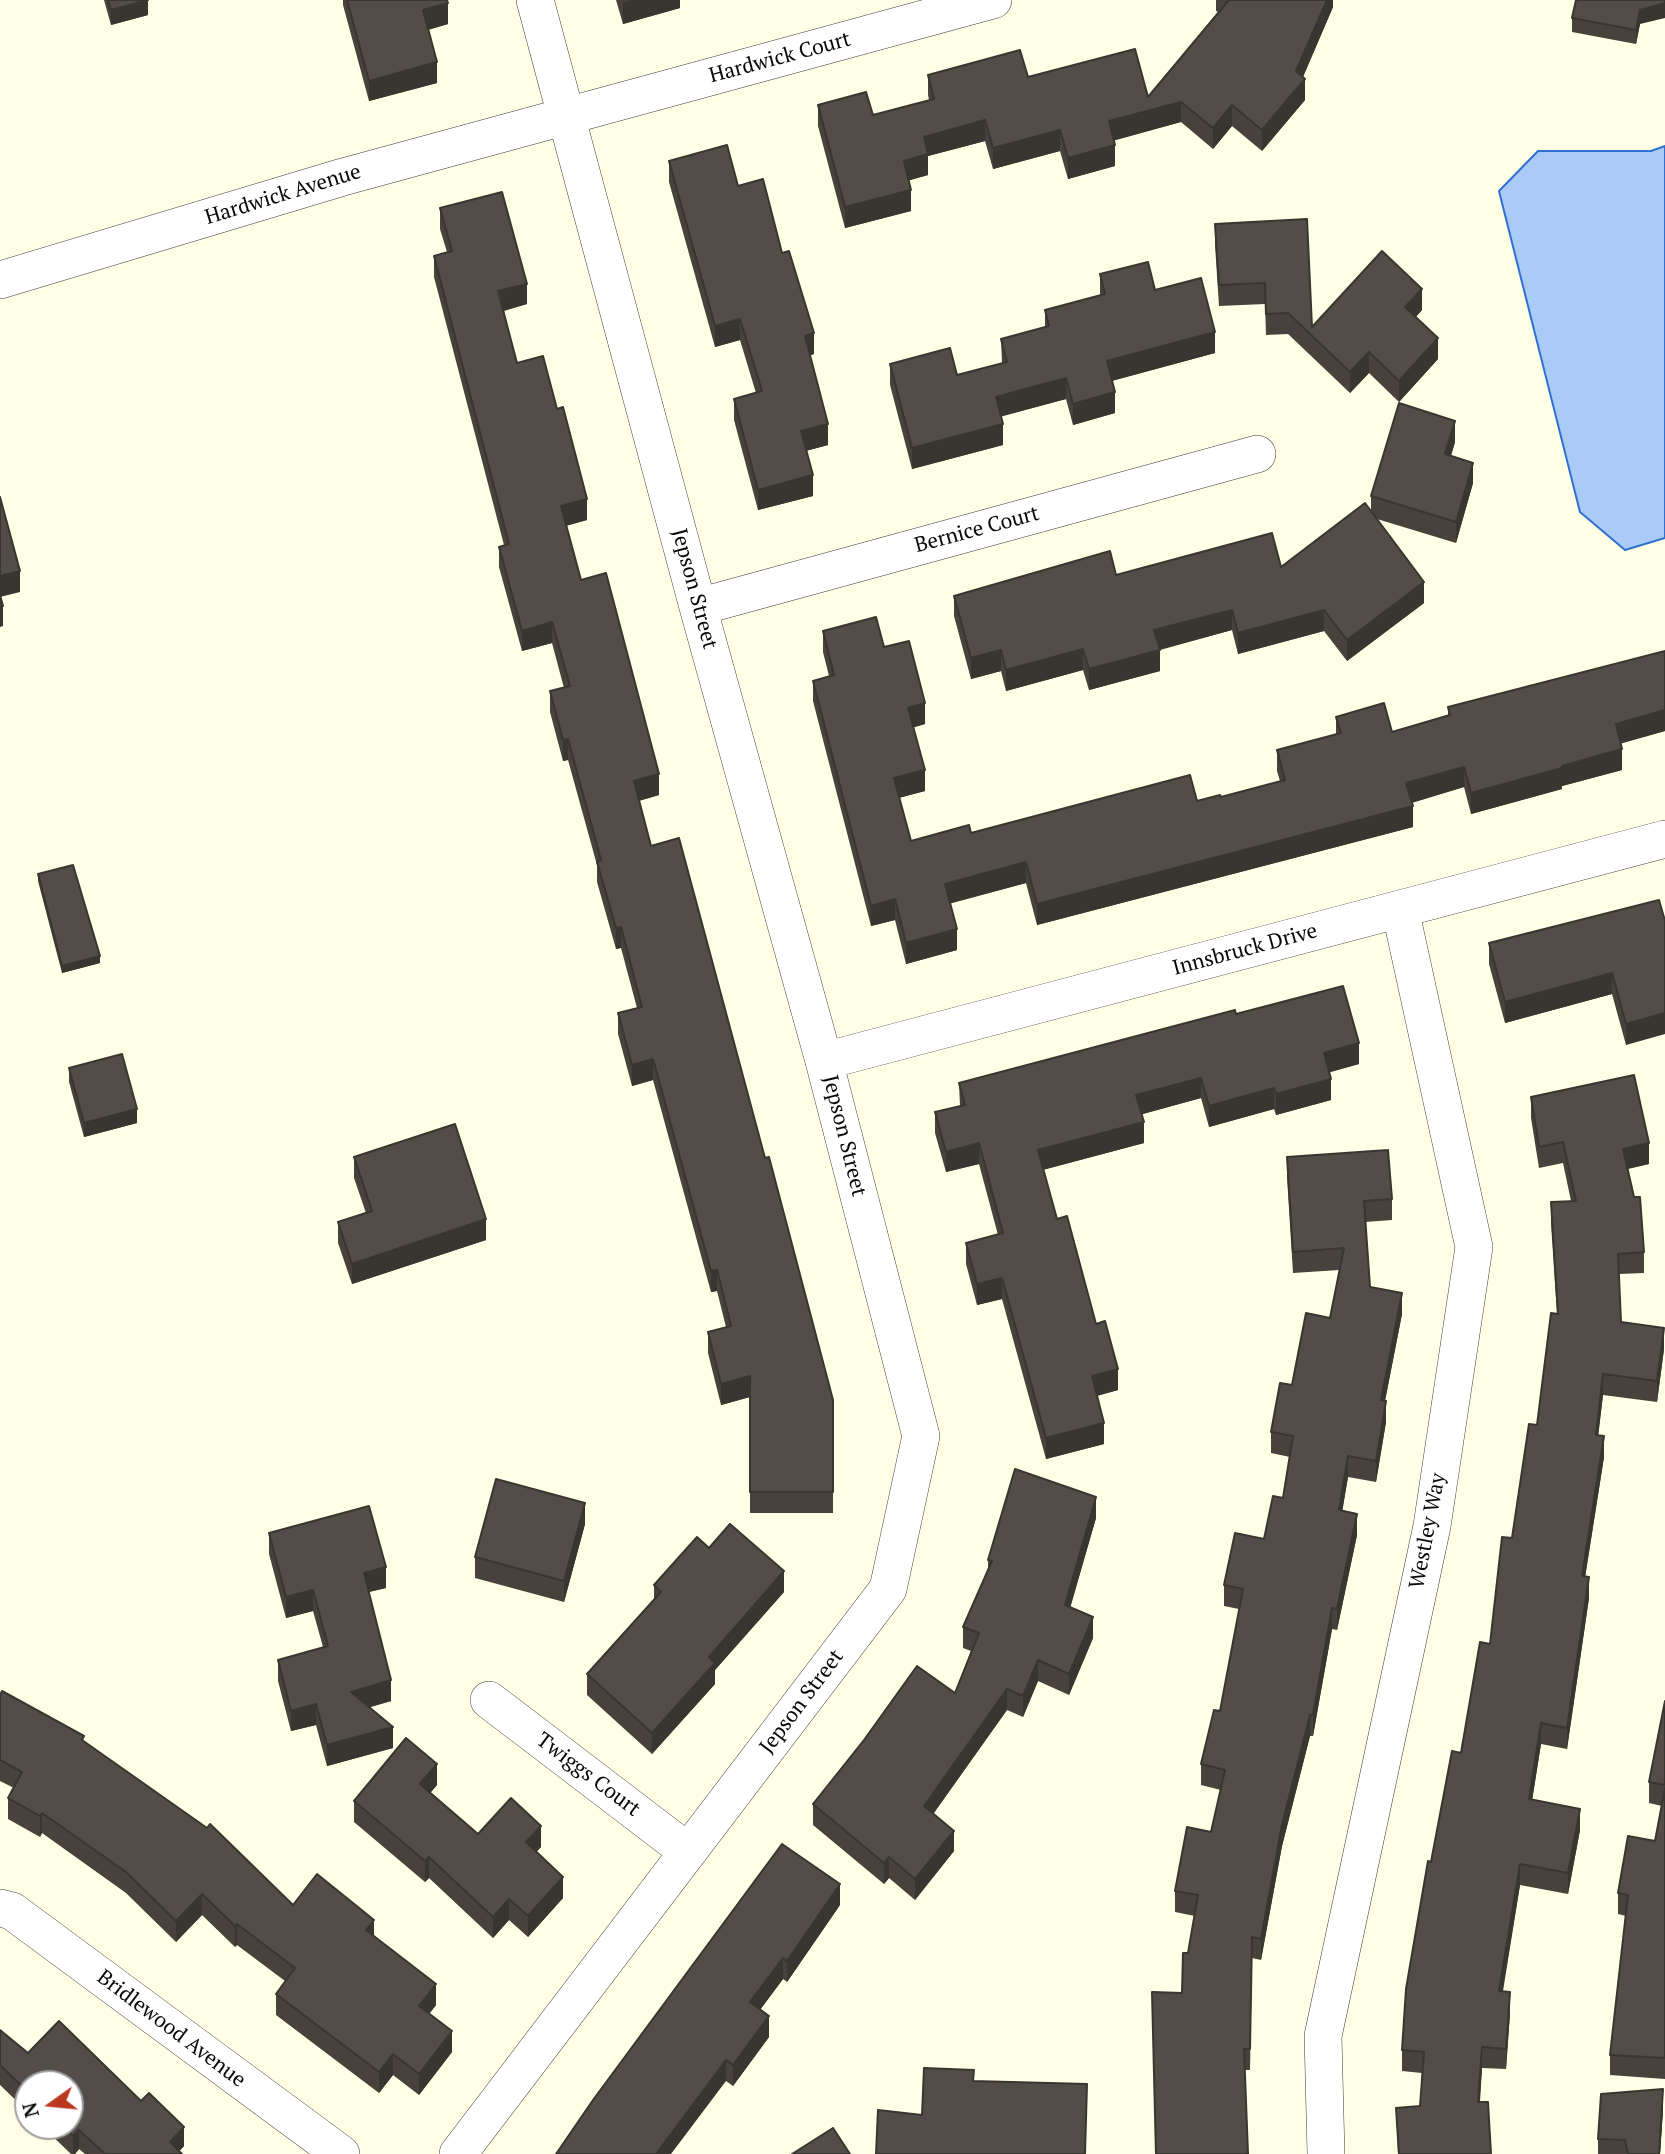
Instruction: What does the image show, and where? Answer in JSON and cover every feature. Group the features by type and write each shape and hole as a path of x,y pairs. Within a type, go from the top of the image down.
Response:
{"street":[{"name":"Jepson Street","path":"458,2154 888,1589 922,1436 824,1061 698,607 535,0"},
{"name":"Hardwick Court","path":"567,115 993,0"},
{"name":"Hardwick Avenue","path":"0,280 343,177 567,115"},
{"name":"Bernice Court","path":"698,607 1257,454"},
{"name":"Innsbruck Drive","path":"824,1061 1665,839"},
{"name":"Westley Way","path":"1326,2154 1323,2036 1432,1526 1474,1247 1400,909"},
{"name":"Twiggs Court","path":"489,1700 687,1851"},
{"name":"Bridlewood Avenue","path":"0,1908 12,1911 341,2154"}],"water":[{"path":"1665,146 1665,538 1625,550 1580,512 1499,191 1538,151 1651,151"}],"building":[{"path":"108,0 148,0 111,10"},
{"path":"347,0 447,0 448,3 423,10 437,62 369,81"},
{"path":"1229,0 1327,0 1296,71 1305,79 1262,130 1232,105 1213,128 1181,102 1109,121 1115,145 1068,158 1060,130 993,148 985,120 924,137 928,154 904,161 911,190 845,207 818,105 866,92 873,115 934,99 928,75 1020,50 1028,77 1135,49 1148,97"},
{"path":"1576,0 1665,0 1665,3 1640,10 1636,30 1572,18"},
{"path":"727,145 738,186 763,179 782,253 789,251 814,333 805,336 828,424 801,431 813,475 758,490 734,399 762,391 740,319 715,326 669,161"},
{"path":"502,192 527,284 498,291 517,363 543,356 557,409 563,407 587,499 561,506 581,580 606,573 659,774 634,781 651,846 679,838 765,1158 769,1157 833,1400 833,1492 750,1492 750,1376 721,1384 708,1332 731,1326 717,1270 711,1271 653,1059 632,1065 618,1013 642,1007 621,927 616,928 597,862 601,860 568,739 563,740 550,691 570,686 552,622 522,631 499,547 509,544 434,256 452,251 440,208"},
{"path":"1307,219 1312,327 1382,251 1422,289 1405,307 1438,338 1399,381 1369,352 1350,372 1288,313 1266,314 1265,283 1219,285 1215,224"},
{"path":"1148,262 1155,290 1201,278 1215,332 1107,361 1115,392 1073,404 1066,378 996,397 1003,424 912,448 890,364 950,348 957,375 1007,362 1001,339 1049,326 1045,310 1105,294 1100,274"},
{"path":"1399,403 1455,421 1445,454 1473,463 1456,522 1371,496"},
{"path":"0,497 20,571 0,576"},
{"path":"1365,503 1424,582 1347,640 1324,610 1238,633 1232,610 1154,630 1160,650 1089,669 1083,649 1006,670 1001,650 971,658 954,596 1110,551 1116,575 1272,533 1281,567"},
{"path":"876,617 884,647 909,641 925,703 908,708 925,770 894,778 911,841 969,825 971,833 1190,775 1197,801 1220,795 1221,797 1285,780 1277,750 1341,733 1336,717 1384,703 1392,732 1450,715 1448,707 1665,651 1665,710 1616,724 1622,749 1562,768 1471,793 1464,767 1406,783 1413,806 1037,904 1026,862 945,884 957,929 906,943 895,899 871,906 813,681 834,675 823,631"},
{"path":"73,865 100,956 62,966 38,874"},
{"path":"1659,900 1665,921 1665,1013 1626,1024 1612,973 1505,1002 1489,943"},
{"path":"1343,986 1359,1043 1324,1053 1331,1079 1276,1094 1274,1088 1209,1106 1201,1078 1136,1095 1144,1122 1038,1150 1057,1219 1067,1216 1096,1324 1105,1321 1118,1369 1092,1376 1104,1423 1046,1438 1002,1278 977,1284 966,1243 1003,1233 979,1143 946,1152 935,1112 965,1105 959,1083 1235,1010 1236,1014"},
{"path":"122,1054 137,1109 84,1123 69,1068"},
{"path":"1634,1075 1649,1143 1623,1149 1634,1197 1640,1197 1644,1252 1618,1254 1621,1322 1664,1328 1657,1381 1603,1374 1596,1435 1604,1436 1582,1576 1589,1577 1567,1728 1541,1723 1529,1799 1580,1809 1568,1873 1520,1864 1499,1991 1510,1992 1506,2049 1482,2047 1478,2102 1488,2102 1491,2154 1399,2154 1396,2108 1420,2106 1424,2052 1402,2050 1406,1989 1428,1861 1431,1862 1452,1751 1461,1753 1480,1642 1490,1644 1502,1537 1512,1538 1529,1424 1537,1425 1551,1313 1558,1314 1551,1202 1576,1201 1563,1142 1539,1147 1531,1097"},
{"path":"455,1124 486,1219 352,1264 338,1222 372,1211 354,1157"},
{"path":"1388,1150 1392,1199 1364,1201 1370,1287 1402,1293 1381,1400 1386,1401 1376,1461 1348,1456 1339,1510 1357,1514 1337,1609 1332,1608 1313,1715 1310,1715 1282,1825 1261,1939 1252,1937 1250,2049 1244,2049 1248,2154 1156,2154 1152,1992 1182,1993 1183,1953 1188,1953 1198,1895 1175,1891 1187,1827 1211,1832 1225,1770 1201,1764 1214,1710 1220,1711 1243,1589 1224,1585 1235,1533 1264,1539 1273,1496 1283,1498 1293,1436 1271,1432 1280,1383 1292,1385 1306,1313 1330,1318 1344,1248 1293,1252 1287,1157"},
{"path":"1015,1469 1096,1497 1065,1605 1093,1617 1069,1674 1038,1660 1023,1696 1007,1689 924,1806 954,1831 915,1879 889,1857 884,1863 813,1804 864,1740 917,1666 955,1693 979,1633 963,1627 992,1561 988,1560"},
{"path":"496,1479 585,1503 564,1581 475,1557"},
{"path":"369,1506 386,1567 364,1573 391,1680 351,1692 393,1727 327,1745 316,1704 291,1711 278,1660 328,1646 313,1590 286,1597 269,1533"},
{"path":"730,1524 784,1571 709,1657 715,1663 652,1733 587,1674 661,1592 654,1585 697,1537 709,1548"},
{"path":"2,1691 84,1736 82,1740 207,1828 210,1824 293,1905 317,1874 374,1920 366,1930 436,1984 419,2006 452,2031 419,2074 393,2054 379,2072 276,1994 295,1968 237,1924 235,1926 202,1894 176,1921 126,1872 42,1813 40,1816 8,1798 22,1772 0,1760"},
{"path":"1665,1701 1665,1785 1649,1782"},
{"path":"406,1738 437,1764 420,1784 478,1834 511,1798 541,1826 526,1842 563,1877 528,1916 509,1899 493,1917 429,1857 425,1861 354,1801"},
{"path":"1665,1788 1665,2058 1610,2055 1628,1895 1618,1893 1628,1836 1655,1841"},
{"path":"782,1844 840,1884 787,1961 783,1958 750,2002 769,2016 733,2065 726,2060 656,2154 556,2154 593,2100"},
{"path":"59,2021 141,2101 149,2093 184,2127 170,2142 182,2154 105,2154 84,2135 84,2070 14,2070 14,2078 0,2065 0,2030 28,2053"},
{"path":"924,2068 974,2070 973,2081 1087,2084 1085,2154 876,2154 878,2110 922,2115"},
{"path":"1663,2089 1659,2154 1628,2154 1625,2140 1598,2139 1601,2094"},
{"path":"833,2128 850,2154 792,2154"}]}
